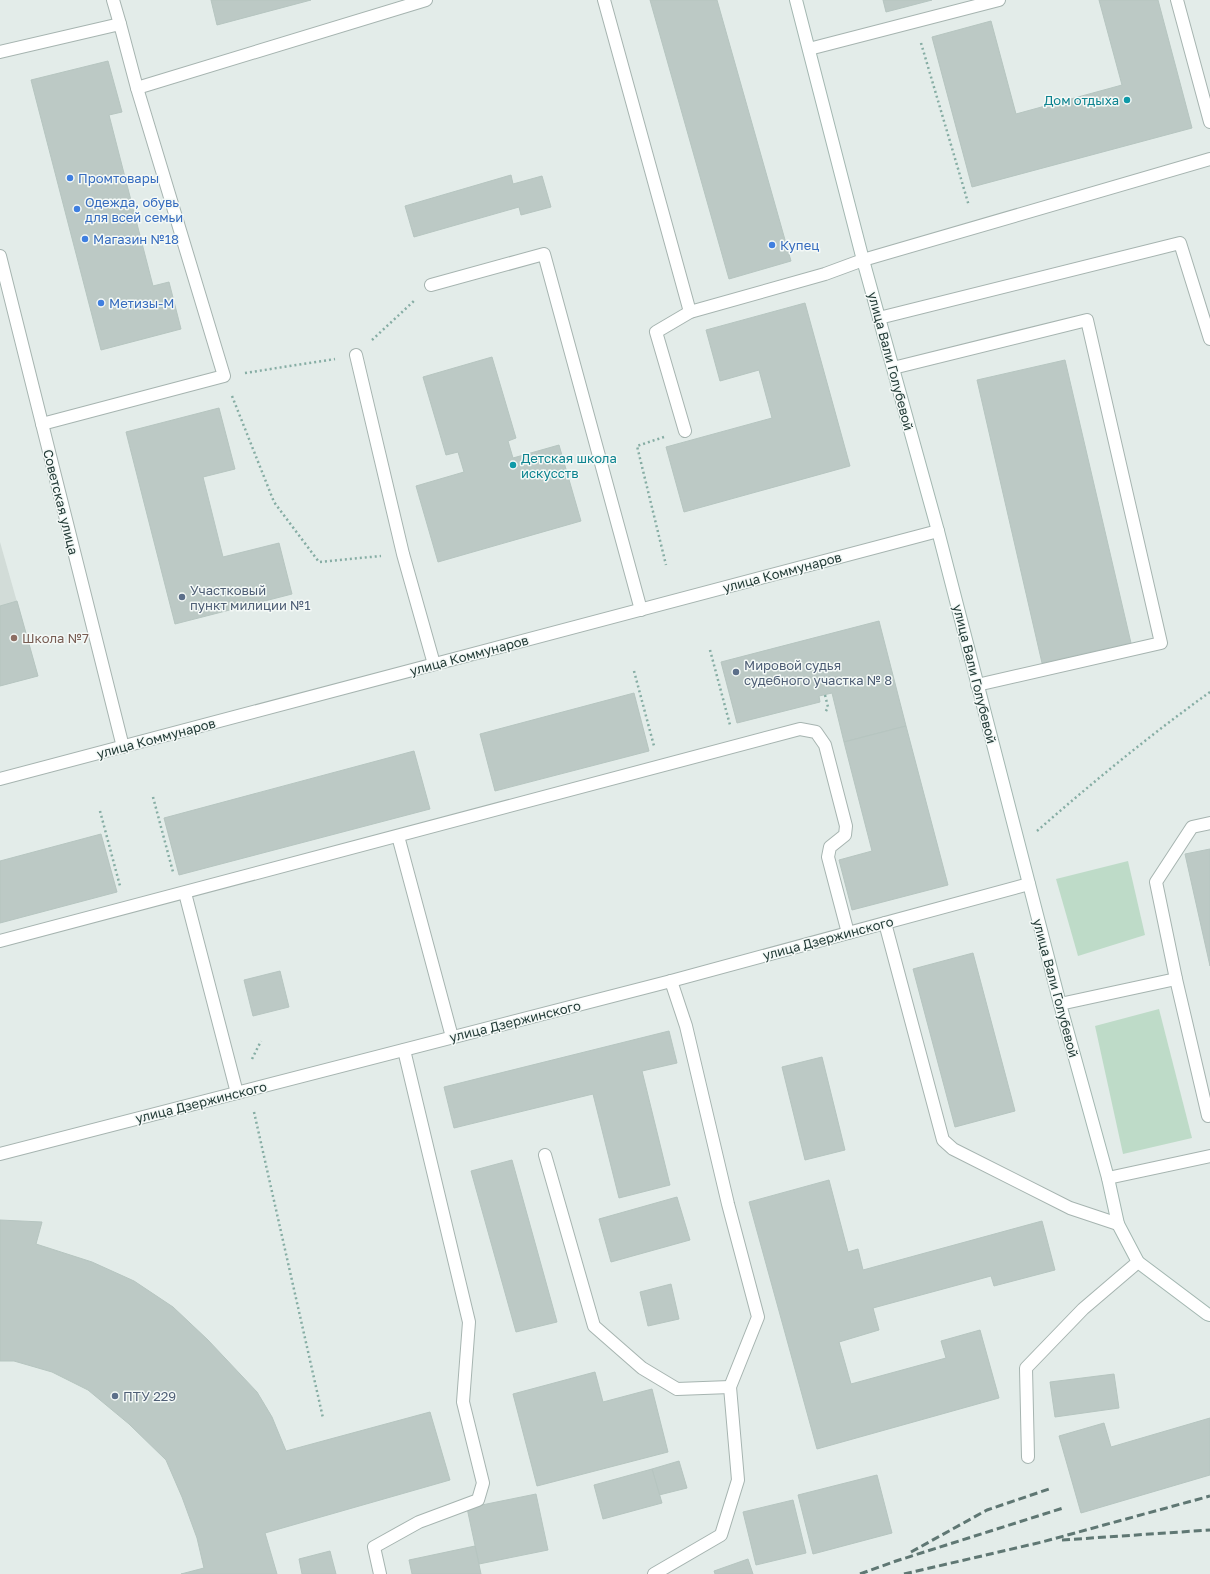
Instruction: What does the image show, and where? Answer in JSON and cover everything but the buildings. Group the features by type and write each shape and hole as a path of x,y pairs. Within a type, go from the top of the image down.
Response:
{"street":[{"path":"42,424 224,376 137,88 114,0"},
{"path":"137,88 426,0"},
{"path":"604,0 690,312"},
{"name":"улица Вали Голубевой","path":"796,0 863,260 938,531 1060,1004 1108,1178 1118,1224 1138,1262 1209,1315"},
{"path":"809,49 999,0"},
{"path":"1178,0 1210,122"},
{"path":"0,52 120,24"},
{"path":"685,431 656,332 690,312 825,274 863,260 1210,159"},
{"path":"879,318 1180,243 1210,339"},
{"path":"432,285 544,254 641,610"},
{"name":"Советская улица","path":"0,256 5,298 42,424 123,746"},
{"path":"893,368 1086,320 1161,643 977,685"},
{"path":"356,355 403,554 434,664"},
{"name":"улица Коммунаров","path":"0,779 938,531"},
{"path":"0,941 800,730 816,732 825,745 846,826 845,835 830,847 828,858 848,933"},
{"path":"1210,823 1192,826 1156,882 1176,979 1208,1116 1210,1115"},
{"path":"398,836 452,1037"},
{"name":"улица Дзержинского","path":"0,1154 671,981 1029,884"},
{"path":"182,893 237,1093"},
{"path":"885,923 943,1140 953,1149 1070,1208 1118,1224"},
{"path":"1060,1004 1176,979"},
{"path":"654,1574 721,1535 738,1480 730,1387 758,1317 728,1204 686,1026 671,981"},
{"path":"380,1574 374,1547 419,1522 478,1500 482,1483 463,1402 469,1322 404,1050"},
{"path":"545,1155 594,1326 642,1368 677,1389 730,1387"},
{"path":"1108,1178 1210,1156"},
{"path":"1028,1457 1026,1368 1083,1309 1138,1262"}],"path":[{"path":"915,22 975,228"},
{"path":"403,554 319,562 274,502 224,376 356,355 432,285"},
{"path":"666,565 637,446 685,431"},
{"path":"710,650 736,746"},
{"path":"634,671 659,767"},
{"path":"1019,847 1100,776 1164,725 1210,692"},
{"path":"153,797 182,893"},
{"path":"100,811 126,908"},
{"path":"251,1060 261,1041"},
{"path":"253,1107 323,1418"}],"shaded area":[{"name":"Школа №7","path":"0,542 38,676 0,686"}],"green space":[{"path":"1128,861 1145,935 1078,956 1056,879"},
{"path":"1159,1009 1192,1138 1123,1154 1095,1026"}],"railway":[{"path":"911,1552 987,1510 1052,1488"},
{"path":"904,1574 1042,1542 1210,1496"},
{"path":"860,1574 896,1561 1063,1508"},
{"path":"1062,1540 1210,1530"}],"place":[{"name":"Дом отдыха","path":"1127,100"},
{"name":"Промтовары","path":"70,178"},
{"name":"Одежда, обувь для всей семьи","path":"77,209"},
{"name":"Магазин №18","path":"85,239"},
{"name":"Купец","path":"772,245"},
{"name":"Метизы-М","path":"101,303"},
{"name":"Детская школа искусств","path":"513,465"},
{"name":"Участковый пункт милиции №1","path":"182,597"},
{"name":"Школа №7","path":"14,638"},
{"name":"Мировой судья судебного участка № 8","path":"736,672"},
{"name":"ПТУ 229","path":"115,1396"}]}
